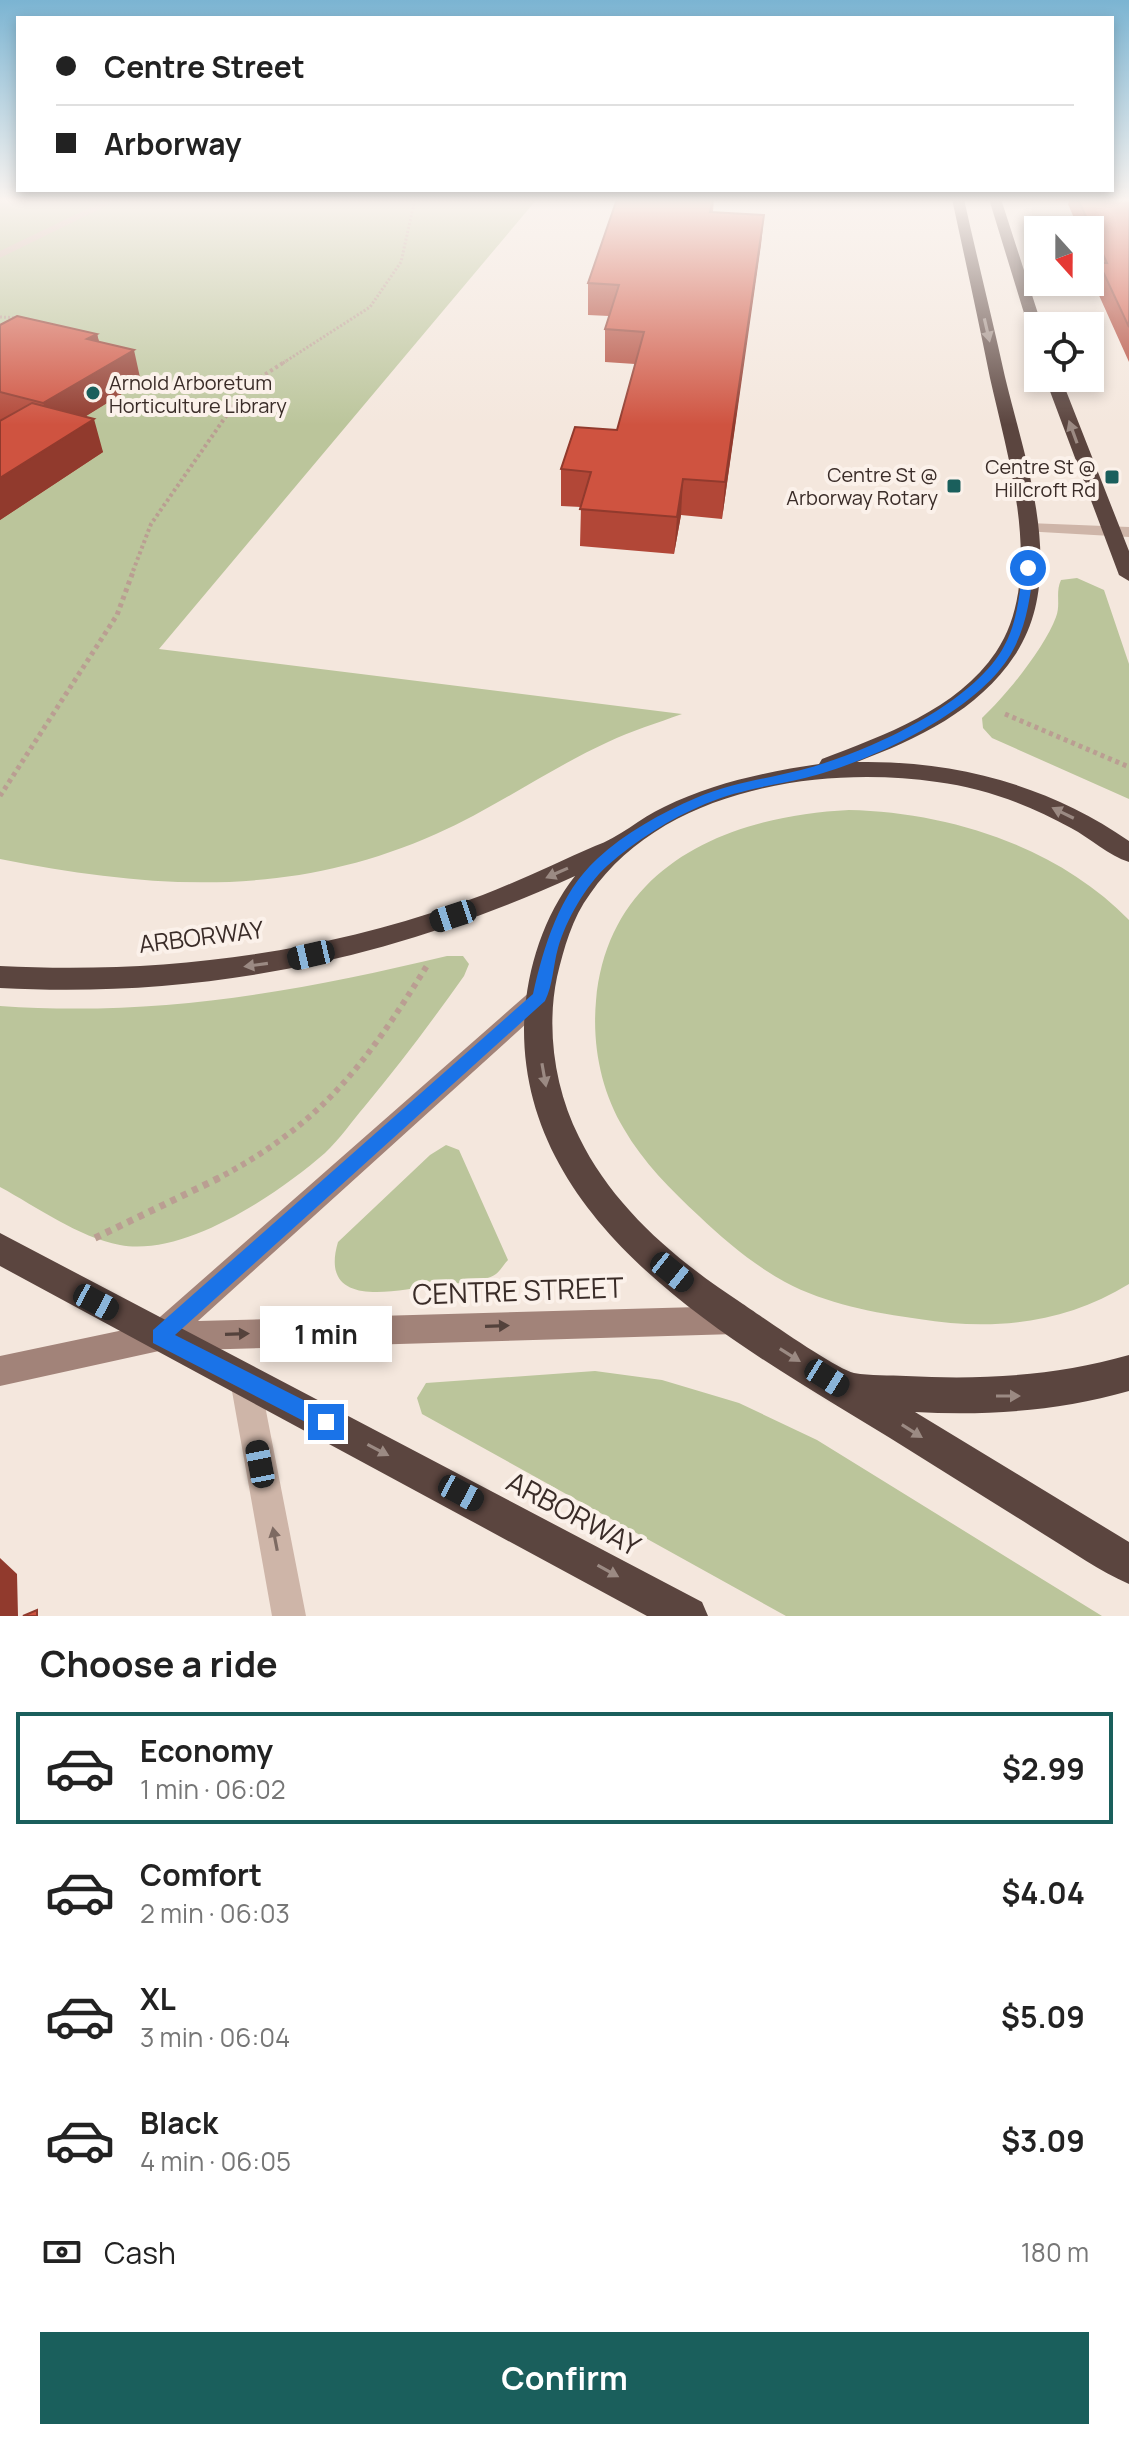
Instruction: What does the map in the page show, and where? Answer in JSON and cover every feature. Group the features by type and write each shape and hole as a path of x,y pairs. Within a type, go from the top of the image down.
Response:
{"highway":[{"name":"CENTRE STREET","path":"805,774 927,723 958,703 1007,651 1023,613 1029,562 1025,500 975,274"},
{"path":"1019,274 1030,312"},
{"path":"1059,392 1120,531 1129,574"},
{"name":"CENTRE STREET","path":"846,1390 697,1294 636,1241 597,1195 580,1167 547,1088 538,1030 540,997 551,947 570,904 600,864 629,842 701,801 750,784 805,774 914,771 984,783 1068,815 1129,853"},
{"name":"ARBORWAY","path":"0,977 140,978 284,961 383,937 463,913 629,842"},
{"name":"ARBORWAY","path":"0,1249 159,1337 688,1616"},
{"path":"846,1390 1025,1396 1085,1386 1129,1373"},
{"path":"846,1390 1129,1564"}],"main road":[{"name":"CENTRE STREET","path":"159,1337 540,997"},
{"name":"CENTRE STREET","path":"0,1371 159,1337 735,1320"}],"street":[{"path":"1028,528 1120,531"},
{"path":"245,1380 289,1616"}],"path":[{"path":"0,796 117,615 151,524 247,386 370,307 392,274"},
{"path":"0,317 16,316 24,319 26,325"},
{"path":"992,709 1129,767"},
{"path":"95,1238 204,1187 309,1119 351,1078 430,960"}],"green space":[{"path":"0,274 474,274 159,649 682,714 626,734 586,753 436,834 382,855 328,870 220,882 166,881 112,877 0,859"},
{"path":"1077,578 1104,590 1129,664 1129,799 992,738 983,728 982,718 1024,670 1051,629 1057,612 1061,580"},
{"path":"849,810 925,818 1000,838 1069,872 1101,894 1129,920 1129,1284 1079,1308 1054,1316 1001,1324 947,1323 834,1302 785,1282 729,1243 658,1175 624,1129 604,1083 597,1051 595,1018 605,954 624,915 650,882 682,857 719,837 761,823 804,814"},
{"path":"447,956 463,956 469,964 464,976 341,1136 305,1169 229,1219 173,1241 146,1246 120,1245 73,1228 0,1187 0,1006 115,1008 226,999 336,981"},
{"path":"446,1145 459,1150 508,1260 496,1274 475,1281 381,1292 349,1287 339,1278 335,1264 338,1242 430,1155"},
{"path":"595,1371 662,1380 739,1403 817,1440 1102,1616 786,1616 422,1414 417,1398 426,1383"}],"building":[{"path":"591,274 755,274 725,482 683,479 677,517 580,509 591,472 561,469 575,427 617,430 644,332 605,329 619,285 588,283"},
{"path":"1104,274 1129,274 1129,327"},
{"path":"17,316 97,334 87,339 134,350 43,403 0,392 0,325"},
{"path":"32,403 94,419 0,478 0,421"},
{"path":"37,1610 37,1616 23,1616"}],"place":[{"name":"Arnold Arboretum Horticulture Library","path":"93,393"},
{"name":"Centre St @ Hillcroft Rd","path":"1112,477"},
{"name":"Centre St @ Arborway Rotary","path":"954,486"}],"route":[{"path":"326,1422 159,1337 540,997 551,947 565,914 587,878 600,864 641,832 701,801 750,784 805,774 894,739 940,716 982,681 1007,651 1023,613 1028,568"}]}
